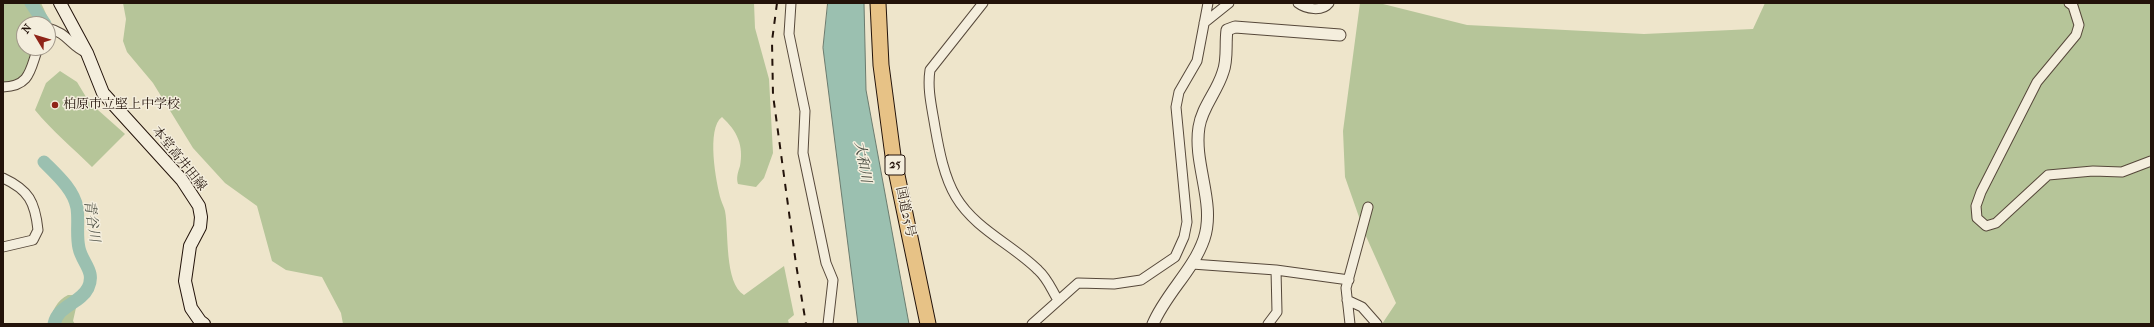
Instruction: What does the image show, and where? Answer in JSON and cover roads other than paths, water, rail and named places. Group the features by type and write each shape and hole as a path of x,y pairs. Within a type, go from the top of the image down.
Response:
{"highway":[{"name":"国道25号","path":"878,3 881,65 893,156 928,324"}],"main road":[{"name":"本堂高井田線","path":"60,3 87,53 108,99 182,180 198,206 202,217 200,227 190,246 185,281 191,308 200,321 204,324"}],"street":[{"path":"791,3 789,34 805,111 803,153 826,264 833,280 828,324"},
{"path":"983,3 930,70 928,82 942,156 950,185 956,197 969,214 1038,269 1048,281 1058,300"},
{"path":"1032,324 1078,283 1114,284 1141,280 1175,257 1184,237 1187,222 1176,106 1179,92 1197,61 1208,3"},
{"path":"1204,23 1228,3"},
{"path":"1298,3 1304,8 1314,8 1327,6 1330,3"},
{"path":"2069,3 2073,6 2079,25 2076,35 2037,82 1981,192 1976,206 1977,218 1986,226 1996,224 2048,175 2093,171 2122,172 2151,161"},
{"path":"1153,324 1157,313 1192,264 1204,237 1207,220 1197,150 1199,127 1203,112 1224,72 1228,30 1235,26 1340,36"},
{"path":"56,32 68,37 77,49 87,53"},
{"path":"3,87 21,84 30,73 35,56"},
{"path":"3,178 16,184 30,198 38,230 33,240 3,247"},
{"path":"1350,324 1346,288 1368,207"},
{"path":"1192,264 1276,270 1349,280"},
{"path":"1268,324 1277,312 1276,270"},
{"path":"1347,300 1362,307 1377,324"}],"water":[{"name":"大和川","path":"828,3 864,3 866,90 909,324 858,324 823,48"}],"waterway":[{"name":"青谷川","path":"31,3 40,16"},
{"name":"青谷川","path":"44,162 69,189 75,201 78,213 79,248 88,267 90,277 88,288 80,298 64,308 56,318 54,324"}],"railway":[{"path":"777,3 772,41 773,95 796,264 806,324"}],"place":[{"name":"柏原市立堅上中学校","path":"55,105"}]}
